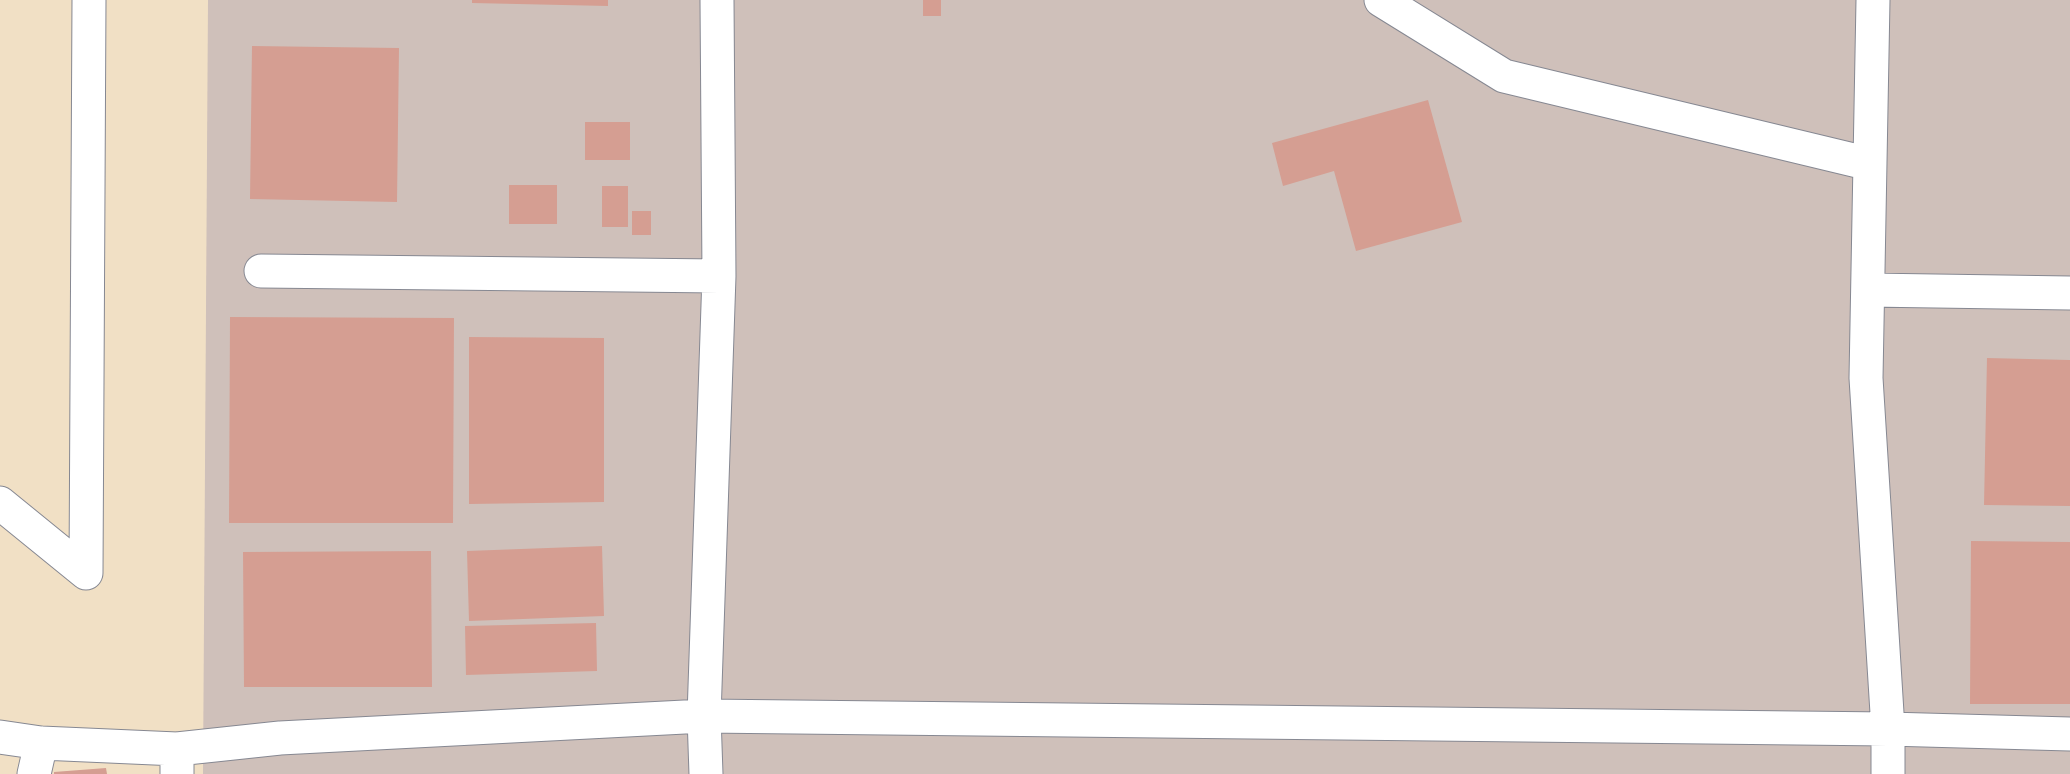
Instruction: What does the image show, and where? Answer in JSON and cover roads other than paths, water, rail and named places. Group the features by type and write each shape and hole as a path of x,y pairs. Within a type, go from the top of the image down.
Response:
{"street":[{"path":"0,503 86,573 89,0"},
{"path":"706,774 704,716 719,276 717,0"},
{"path":"1381,0 1504,76 1870,164"},
{"path":"1872,0 1866,378 1888,729 1888,774"},
{"path":"261,271 719,276"},
{"path":"1868,290 2070,293"},
{"path":"0,737 38,758 170,766 280,738 704,716 1888,729 2070,734"}]}
